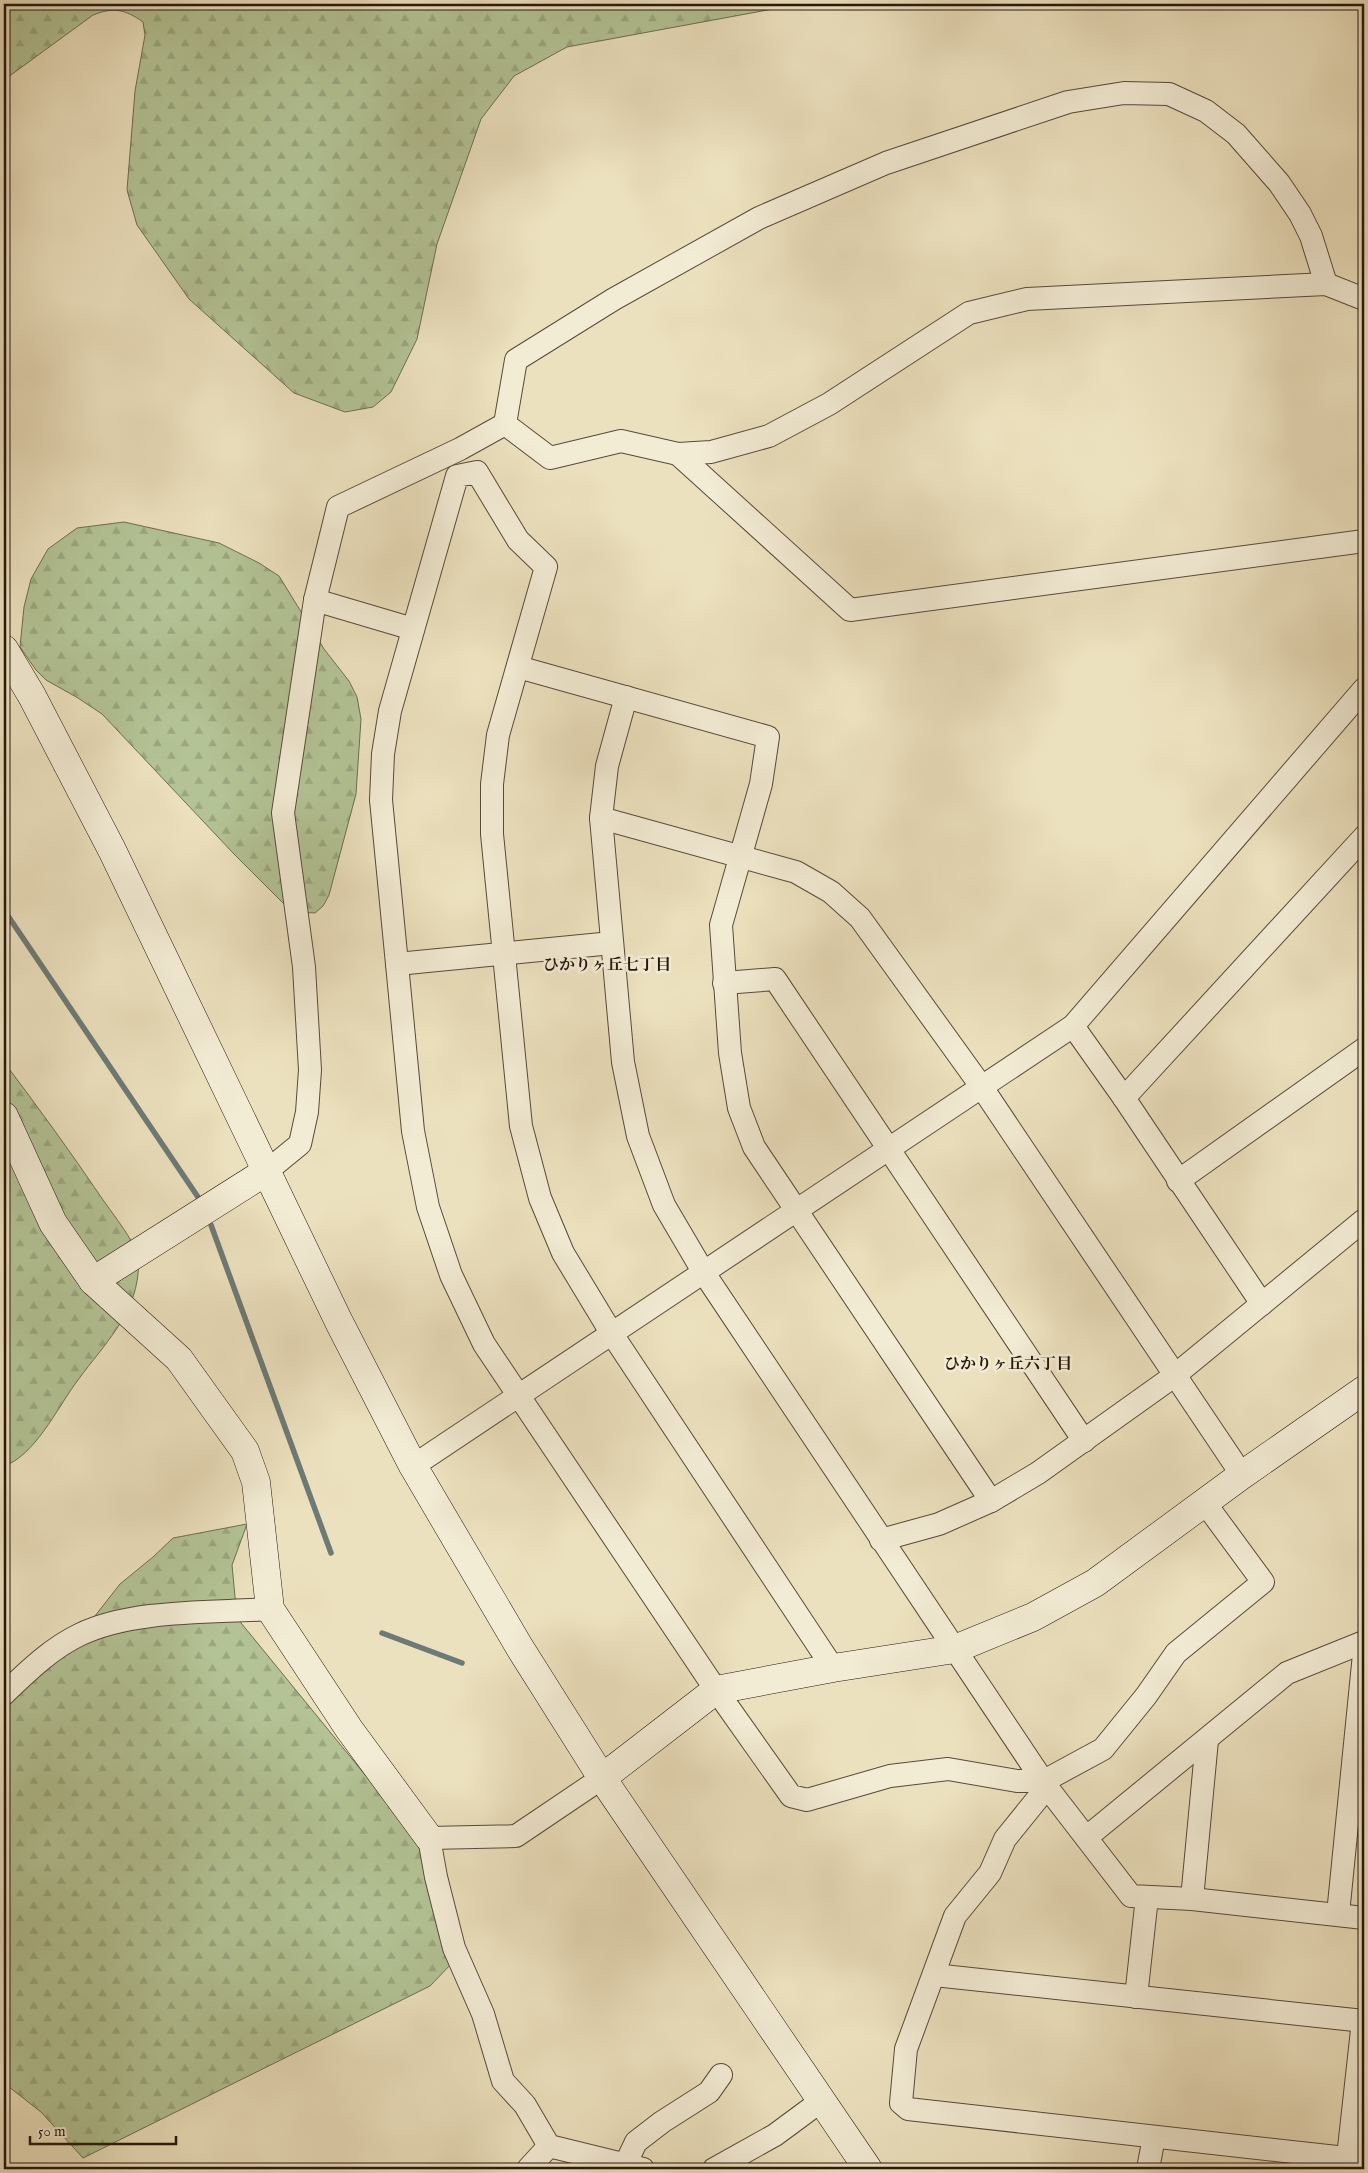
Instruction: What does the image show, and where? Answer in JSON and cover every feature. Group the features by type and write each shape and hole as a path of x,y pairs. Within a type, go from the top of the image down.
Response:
{"street":[{"path":"505,424 516,360 614,299 768,214 886,163 1068,102 1124,93 1169,94 1206,111 1236,134 1279,183 1300,214 1311,236 1326,284"},
{"path":"505,424 550,458 621,441 678,454 711,452 769,436 829,404 969,313 1027,299 1326,284 1364,299"},
{"path":"93,1281 266,1171 300,1144 307,1112 310,1070 304,967 283,813 315,600 338,507 460,449 505,424"},
{"path":"678,454 850,610 1364,541"},
{"path":"833,1668 612,1334 563,1253 540,1198 521,1126 492,834 492,784 498,735 546,567 518,540 476,472 457,476 390,711 383,754 381,800 413,1132 428,1207 451,1275 484,1344 716,1690 791,1796 807,1800 890,1776 948,1769 1045,1784"},
{"path":"315,600 413,629"},
{"path":"4,648 32,696 112,850 339,1322 413,1466 520,1648 602,1778 868,2169"},
{"path":"518,666 768,738 761,784 721,925 730,1053 739,1108 754,1147 990,1501"},
{"path":"413,1466 1073,1026 1364,689"},
{"path":"626,696 607,766 601,818 623,1062 638,1136 664,1206 704,1273 1045,1784 1131,1896 1192,1899 1364,1918"},
{"path":"601,818 796,872 831,892 860,918 981,1086 1242,1476"},
{"path":"1124,1098 1364,837"},
{"path":"397,964 612,942"},
{"path":"724,983 775,979 1084,1441"},
{"path":"1073,1026 1124,1098 1262,1304"},
{"path":"1178,1181 1362,1055"},
{"path":"4,1116 53,1223 93,1281 179,1359 246,1451 256,1482 270,1609 349,1730 428,1838 454,1948 483,2014 503,2081 525,2105 550,2146 634,2167 636,2142 662,2122 709,2092 721,2075"},
{"path":"881,1540 938,1524 990,1501 1038,1473 1174,1376 1364,1220"},
{"path":"428,1838 516,1836 602,1778 716,1690 833,1668 956,1649 1033,1617 1094,1583 1364,1390"},
{"path":"934,1975 1364,2021 1355,2161 908,2109 901,2103 906,2049 955,1916 990,1872 1005,1839 1045,1784 1103,1749 1146,1696 1176,1653 1263,1582 1205,1503"},
{"path":"4,1694 31,1668 56,1649 78,1636 101,1627 133,1617 270,1609"},
{"path":"1087,1837 1287,1673 1364,1642"},
{"path":"1338,1914 1364,1654"},
{"path":"1192,1899 1207,1740"},
{"path":"1136,1996 1147,1896"},
{"path":"714,2169 775,2135 821,2101"},
{"path":"1148,2169 1154,2137"},
{"path":"528,2169 550,2146"}],"green space":[{"path":"4,4 800,4 567,47 514,76 481,119 437,244 417,339 391,392 373,407 345,412 294,393 189,299 137,225 127,190 135,91 145,35 143,22 125,12 113,10 93,15 4,80"},
{"path":"124,522 219,543 259,563 279,576 324,649 349,681 357,697 361,719 356,794 329,895 323,906 315,913 299,912 283,903 102,714 46,680 36,670 20,647 24,607 31,579 48,549 77,528"},
{"path":"4,1062 127,1235 135,1248 138,1269 134,1295 121,1323 75,1384 35,1442 15,1461 4,1466"},
{"path":"247,1524 232,1565 237,1618 437,1863 454,1961 430,1986 83,2158 41,2112 4,2083 4,1690 77,1639 120,1584 173,1538"}],"waterway":[{"path":"4,910 200,1200"},
{"path":"211,1225 331,1553"},
{"path":"382,1633 462,1663"}],"district":[{"name":"ひかりヶ丘七丁目","path":"607,966"},
{"name":"ひかりヶ丘六丁目","path":"1008,1365"}]}
